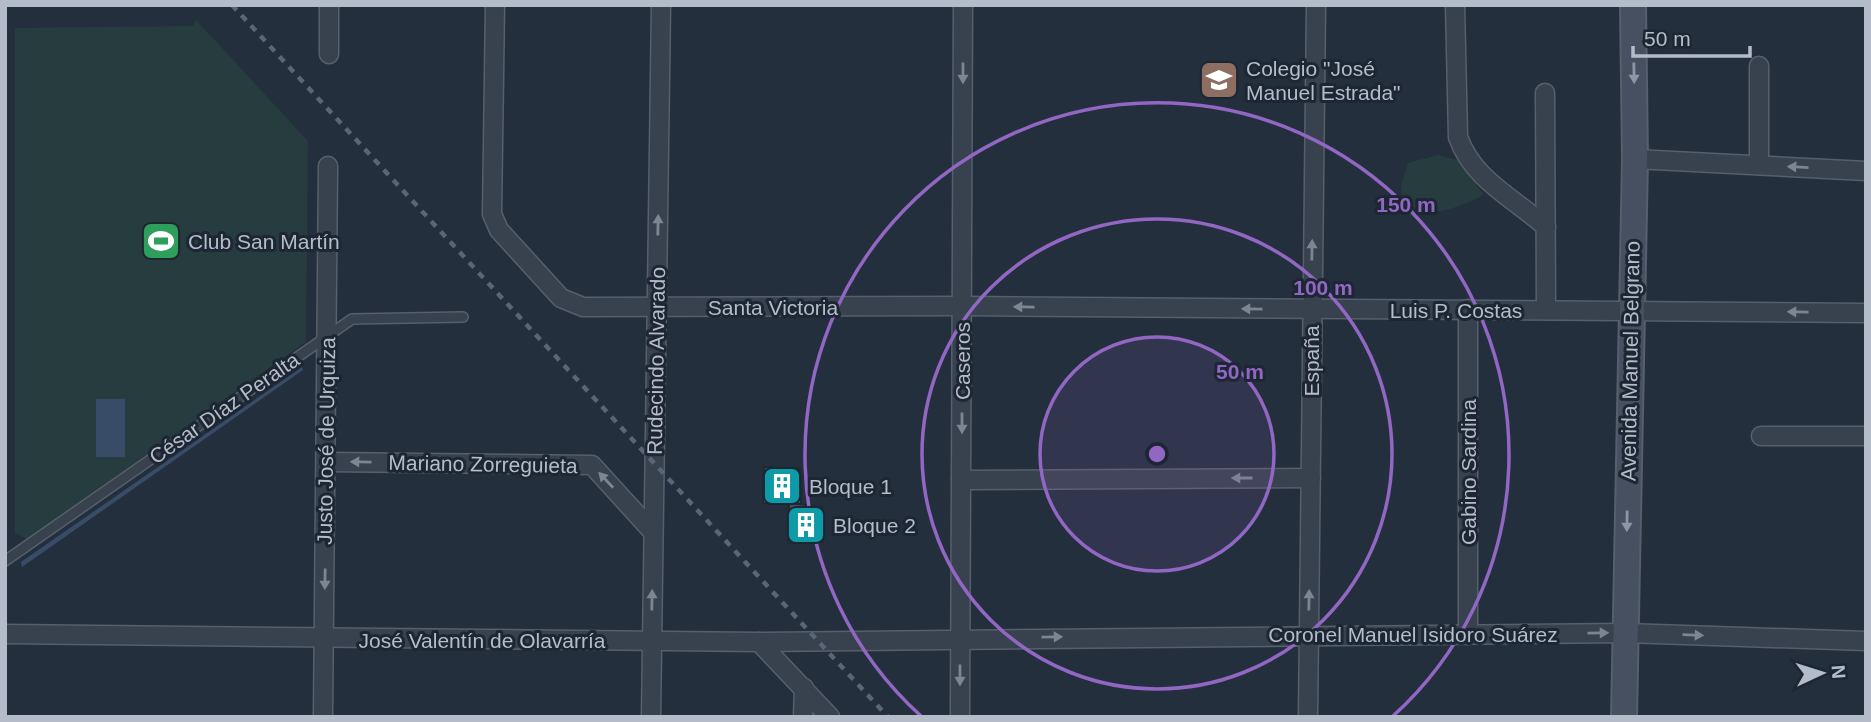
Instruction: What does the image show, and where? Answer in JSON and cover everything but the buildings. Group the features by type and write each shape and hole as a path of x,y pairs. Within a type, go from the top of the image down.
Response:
{"main road":[{"name":"Avenida Manuel Belgrano","path":"1624,717 1635,159 1633,5"}],"street":[{"path":"329,5 329,54"},
{"name":"Santa Victoria","path":"495,5 492,214 499,230 561,298 583,307 962,306"},
{"name":"Rudecindo Alvarado","path":"651,717 661,5"},
{"name":"Caseros","path":"960,717 963,5"},
{"name":"España","path":"1308,717 1316,5"},
{"path":"1455,5 1458,137 1465,158 1481,176 1546,227"},
{"path":"1759,66 1759,165"},
{"path":"1545,93 1545,310"},
{"path":"1635,159 1866,171"},
{"name":"Justo José de Urquiza","path":"323,717 328,166"},
{"name":"Luis P. Costas","path":"962,306 1311,310 1631,309 1866,313"},
{"name":"Gabino Sardina","path":"1468,309 1468,635"},
{"path":"1761,436 1866,436"},
{"name":"Mariano Zorreguieta","path":"327,462 592,465 652,531"},
{"path":"961,480 1311,478"},
{"name":"Coronel Manuel Isidoro Suárez","path":"959,638 1625,633 1866,641"},
{"name":"José Valentín de Olavarría","path":"5,634 759,642 959,638"},
{"path":"759,642 830,717"},
{"path":"803,717 804,688"}],"lane":[{"name":"César Díaz Peralta","path":"5,561 352,319 463,317"}],"green space":[{"name":"Club San Martín","path":"196,20 308,141 306,342 27,539 15,533 15,28 193,26"},
{"path":"1438,155 1457,160 1484,195 1453,208 1432,212 1412,206 1402,199 1401,185 1408,163"}],"water":[{"path":"302,367 303,370 22,567 21,562"},
{"path":"96,399 125,399 125,457 96,457"}],"railway":[{"path":"232,5 888,717"}],"place":[{"name":"Colegio \"José Manuel Estrada\"","path":"1219,80"},
{"name":"Club San Martín","path":"161,241"},
{"name":"Bloque 1","path":"782,486"},
{"name":"Bloque 2","path":"806,525"}]}
